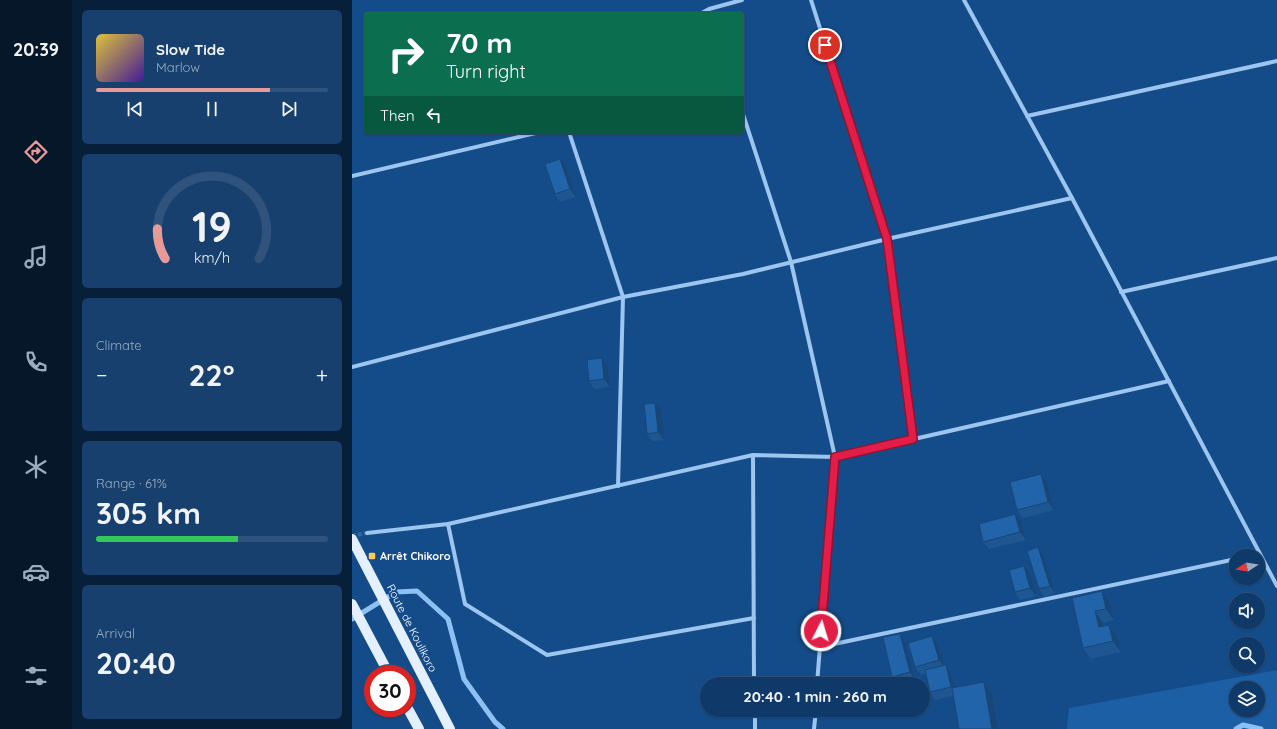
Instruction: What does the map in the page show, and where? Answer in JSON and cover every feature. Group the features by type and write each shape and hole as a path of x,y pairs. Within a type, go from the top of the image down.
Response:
{"main road":[{"name":"Route de Koulikoro","path":"352,539 450,729"},
{"path":"352,604 384,665"},
{"path":"412,717 419,729"}],"street":[{"path":"703,12 709,8 742,0"},
{"path":"811,0 887,239 913,439"},
{"path":"964,0 1072,198 1257,549"},
{"path":"709,8 710,12"},
{"path":"1027,116 1277,61"},
{"path":"744,117 792,262 835,457 818,677"},
{"path":"352,176 531,134"},
{"path":"570,134 623,297 618,486"},
{"path":"352,367 623,297 743,274 887,239 1072,198"},
{"path":"1122,292 1277,258"},
{"path":"367,533 448,524 753,455 835,457 1169,381"},
{"path":"753,455 754,677"},
{"path":"448,524 465,604 547,654 754,618"},
{"path":"820,647 1229,560"},
{"path":"1265,563 1277,586"},
{"path":"755,717 755,729"},
{"path":"814,729 815,717"}],"shaded area":[{"path":"1277,670 1277,729 1067,729 1069,708"}],"building":[{"path":"560,159 570,189 555,194 545,164"},
{"path":"602,358 604,379 589,381 587,360"},
{"path":"655,403 658,432 647,434 644,404"},
{"path":"1041,474 1048,502 1017,510 1010,482"},
{"path":"1015,514 1020,532 983,542 979,524"},
{"path":"1038,547 1050,586 1039,589 1027,551"},
{"path":"1024,566 1030,588 1015,592 1009,570"},
{"path":"1102,591 1106,609 1095,611 1099,627 1109,625 1113,641 1083,648 1072,598"},
{"path":"900,634 910,672 892,677 883,637"},
{"path":"932,636 939,660 915,667 908,643"},
{"path":"946,665 951,687 930,692 930,677 927,677 925,670"},
{"path":"984,682 992,729 959,729 952,688"}],"waterway":[{"path":"352,619 396,592 417,591 448,619 464,679 495,722 503,729"},
{"path":"1236,729 1243,725 1261,729"}],"tunnel":[{"path":"352,536 367,533"}],"place":[{"name":"Arrêt Chikoro","path":"372,556"}],"route":[{"path":"821,631 835,457 913,439 887,239 825,45"}]}
